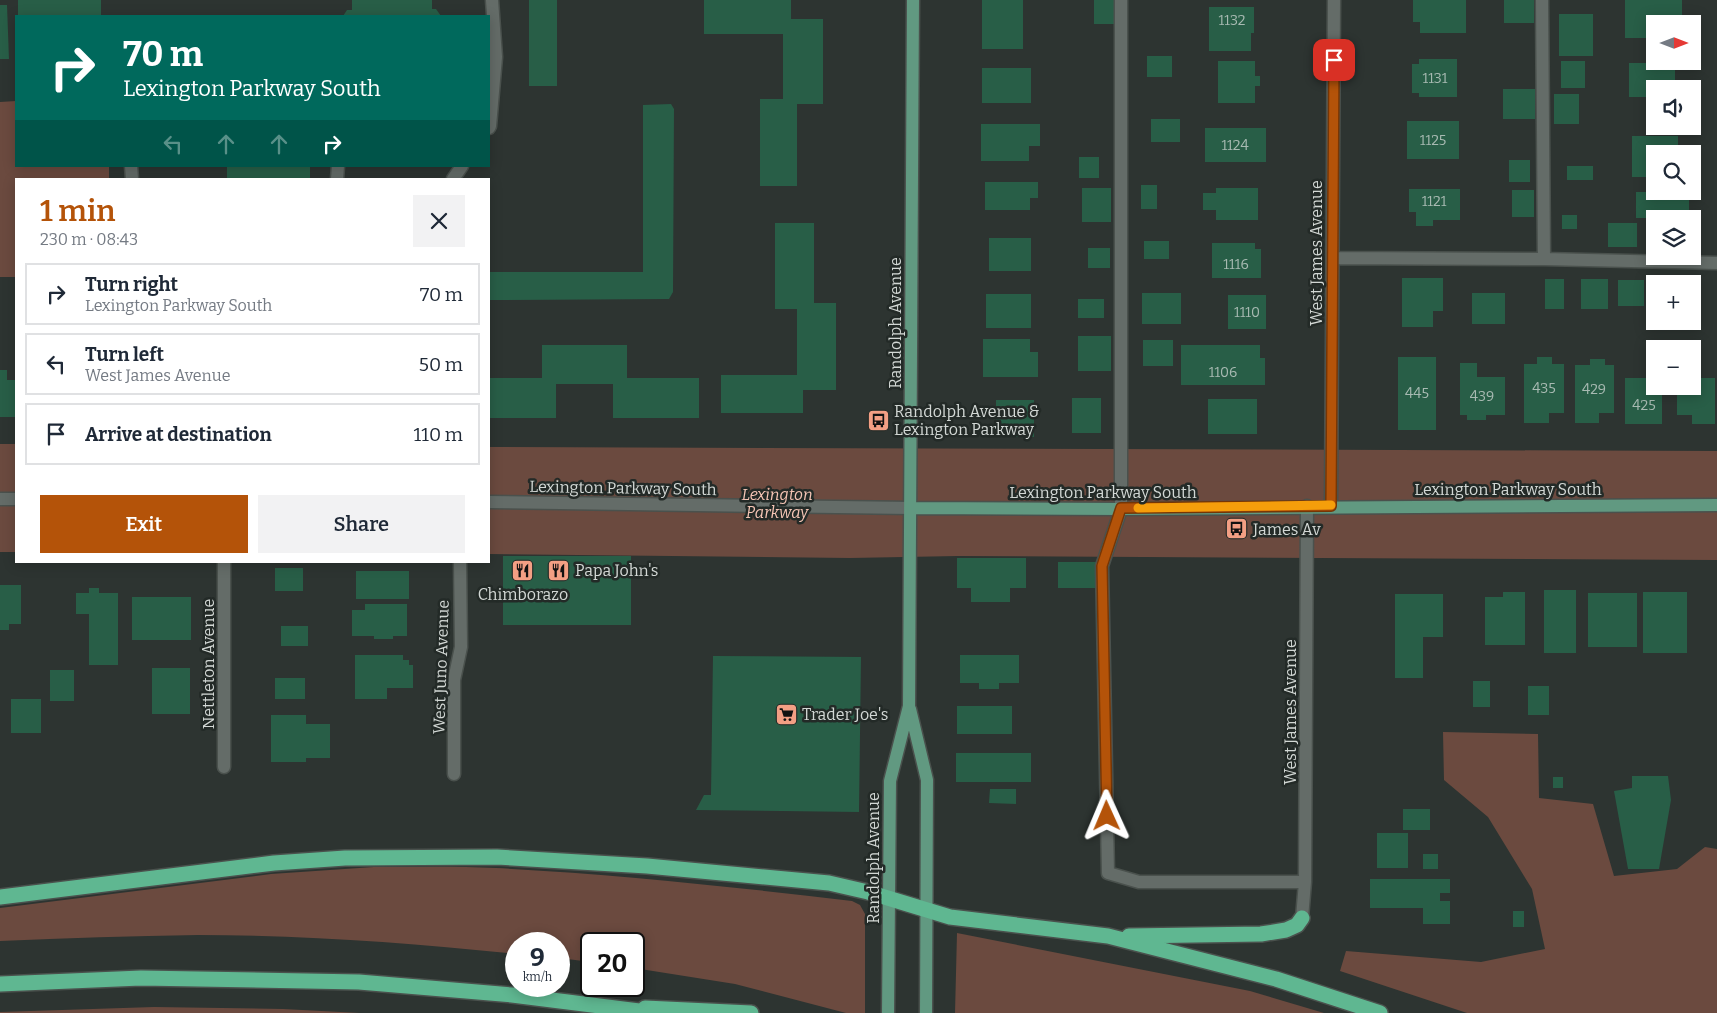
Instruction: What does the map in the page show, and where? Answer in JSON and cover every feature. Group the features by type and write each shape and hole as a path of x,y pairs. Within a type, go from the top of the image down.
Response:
{"highway":[{"path":"0,897 274,863 345,858 497,857 647,866 829,883 889,898 950,917 1108,936 1276,979 1380,1013"},
{"path":"1108,936 1261,934 1286,930 1297,925 1302,918"},
{"path":"0,984 141,978 359,982 512,995 655,1013"},
{"path":"606,1006 750,1013"}],"main road":[{"name":"Randolph Avenue","path":"888,1013 890,781 909,706 913,0"},
{"name":"Lexington Parkway South","path":"911,508 1717,504"},
{"name":"Randolph Avenue","path":"909,706 927,780 926,1013"}],"street":[{"path":"490,126 496,57 492,0"},
{"path":"1121,0 1121,508 1102,566 1108,873 1139,882 1305,882"},
{"name":"West James Avenue","path":"1331,506 1334,0"},
{"path":"1542,0 1544,259"},
{"path":"454,178 461,167"},
{"path":"1333,258 1544,259 1717,263"},
{"path":"0,499 15,499"},
{"name":"Lexington Parkway South","path":"490,502 911,508"},
{"name":"West James Avenue","path":"1302,918 1305,882 1306,506"},
{"name":"Nettleton Avenue","path":"224,563 224,767"},
{"name":"West Juno Avenue","path":"454,774 454,680 461,647 460,563"}],"green space":[{"path":"15,101 15,167 109,167 109,178 15,178 15,277 0,277 0,102"},
{"path":"0,444 15,444 15,552 0,552"},
{"name":"Lexington Parkway","path":"490,447 1717,451 1717,560 958,556 850,558 490,554"},
{"path":"1443,732 1538,734 1539,798 1593,804 1614,876 1677,869 1705,847 1717,849 1717,1013 1467,1013 1340,971 1346,951 1481,962 1545,949 1532,889 1488,817 1444,780"},
{"path":"374,867 481,867 630,877 852,901 860,905 865,914 865,1013 846,1013 735,984 645,970 645,932 580,932 580,961 570,959 570,932 505,932 505,953 357,940 237,935 0,941 0,908 271,874"},
{"path":"957,933 1250,991 1324,1013 955,1013"},
{"path":"154,1007 283,1009 360,1013 0,1013"}],"building":[{"path":"18,0 101,0 101,15 18,15"},
{"path":"352,0 432,0 432,9 436,9 440,15 344,15 347,10 352,10"},
{"path":"529,0 557,0 557,86 529,86"},
{"path":"704,0 791,0 791,19 823,19 823,104 797,104 797,186 760,186 760,99 783,99 783,34 704,34"},
{"path":"982,0 1023,0 1023,49 982,49"},
{"path":"1094,0 1114,0 1114,24 1094,24"},
{"path":"1413,0 1466,0 1466,33 1420,33 1420,22 1413,22"},
{"path":"1504,0 1534,0 1534,23 1504,23"},
{"path":"1625,0 1682,0 1682,15 1646,15 1646,38 1625,38"},
{"path":"0,5 7,5 9,59 0,59"},
{"path":"1209,7 1254,7 1254,33 1251,33 1251,51 1209,51"},
{"path":"1559,14 1593,14 1593,56 1559,56"},
{"path":"1147,56 1172,56 1172,77 1147,77"},
{"path":"1419,59 1457,59 1457,97 1419,97 1419,93 1412,93 1412,64 1419,64"},
{"path":"1218,61 1255,61 1255,76 1260,76 1260,86 1255,86 1255,103 1218,103"},
{"path":"1561,61 1585,61 1585,88 1561,88"},
{"path":"1629,63 1646,63 1646,70 1675,70 1675,80 1646,80 1646,97 1629,97"},
{"path":"982,68 1031,68 1031,103 982,103"},
{"path":"1503,89 1535,89 1535,119 1503,119"},
{"path":"1554,94 1579,94 1579,124 1554,124"},
{"path":"671,104 674,109 673,292 669,299 490,300 490,272 643,272 643,105"},
{"path":"1151,119 1180,119 1180,142 1151,142"},
{"path":"1407,121 1459,121 1459,159 1407,159"},
{"path":"981,124 1040,124 1040,146 1029,146 1029,161 981,161"},
{"path":"1205,128 1266,128 1266,162 1205,162"},
{"path":"1632,136 1678,136 1678,145 1646,145 1646,177 1632,177"},
{"path":"1079,157 1099,157 1099,178 1079,178"},
{"path":"1509,160 1530,160 1530,182 1509,182"},
{"path":"1567,166 1593,166 1593,180 1567,180"},
{"path":"227,167 310,167 310,178 227,178"},
{"path":"985,182 1038,182 1038,198 1030,198 1030,210 985,210"},
{"path":"1141,185 1157,185 1157,209 1141,209"},
{"path":"1082,188 1111,188 1111,222 1082,222"},
{"path":"1216,188 1258,188 1258,220 1216,220 1216,210 1203,210 1203,193 1216,193"},
{"path":"1409,189 1460,189 1460,220 1433,220 1433,226 1416,226 1416,212 1409,212"},
{"path":"1512,190 1534,190 1534,217 1512,217"},
{"path":"1636,192 1646,192 1646,200 1689,200 1689,210 1646,210 1646,218 1636,218"},
{"path":"1562,215 1577,215 1577,229 1562,229"},
{"path":"775,223 814,223 814,303 836,303 836,390 803,390 803,413 721,413 721,375 797,375 797,309 775,309"},
{"path":"1608,223 1637,223 1637,247 1608,247"},
{"path":"989,238 1031,238 1031,271 989,271"},
{"path":"1144,241 1169,241 1169,259 1144,259"},
{"path":"1212,243 1255,243 1255,249 1261,249 1261,278 1212,278"},
{"path":"1088,248 1110,248 1110,268 1088,268"},
{"path":"1402,278 1443,278 1443,311 1433,311 1433,327 1402,327"},
{"path":"1545,279 1564,279 1564,309 1545,309"},
{"path":"1581,279 1608,279 1608,309 1581,309"},
{"path":"1618,280 1644,280 1644,306 1618,306"},
{"path":"1142,293 1181,293 1181,324 1142,324"},
{"path":"1472,293 1505,293 1505,324 1472,324"},
{"path":"986,294 1031,294 1031,328 986,328"},
{"path":"1228,295 1266,295 1266,329 1228,329"},
{"path":"1078,299 1104,299 1104,318 1078,318"},
{"path":"1078,336 1111,336 1111,371 1078,371"},
{"path":"983,339 1030,339 1030,352 1038,352 1038,377 983,377"},
{"path":"1143,340 1173,340 1173,366 1143,366"},
{"path":"542,345 627,345 627,378 699,378 699,418 613,418 613,384 556,384 556,418 490,418 490,378 542,378"},
{"path":"1181,345 1260,345 1260,358 1265,358 1265,385 1181,385"},
{"path":"1398,357 1436,357 1436,430 1398,430"},
{"path":"1537,357 1552,357 1552,364 1564,364 1564,413 1549,413 1549,423 1524,423 1524,364 1537,364"},
{"path":"1590,359 1605,359 1605,365 1614,365 1614,413 1599,413 1599,423 1575,423 1575,365 1590,365"},
{"path":"1460,363 1477,363 1477,377 1505,377 1505,415 1486,415 1486,420 1467,420 1467,415 1460,415"},
{"path":"0,370 7,370 7,380 15,380 15,417 0,417"},
{"path":"1625,378 1646,378 1646,395 1662,395 1662,424 1625,424"},
{"path":"1701,378 1715,378 1715,424 1692,424 1692,415 1677,415 1677,395 1701,395"},
{"path":"1072,398 1101,398 1101,433 1072,433"},
{"path":"1208,399 1257,399 1257,434 1208,434"},
{"path":"996,400 1034,400 1034,437 996,437"},
{"path":"503,556 631,556 631,625 503,625"},
{"path":"957,558 1026,558 1026,588 1010,588 1010,602 971,602 971,588 957,588"},
{"path":"1058,562 1096,562 1096,588 1058,588"},
{"path":"275,568 303,568 303,591 275,591"},
{"path":"356,571 409,571 409,599 356,599"},
{"path":"0,585 21,585 21,624 9,624 9,630 0,630"},
{"path":"89,588 99,588 99,593 118,593 118,665 89,665 89,614 76,614 76,593 89,593"},
{"path":"1544,590 1576,590 1576,653 1544,653"},
{"path":"1503,592 1525,592 1525,645 1485,645 1485,597 1503,597"},
{"path":"1643,592 1687,592 1687,653 1643,653"},
{"path":"1588,593 1637,593 1637,647 1588,647"},
{"path":"1395,594 1443,594 1443,637 1423,637 1423,678 1395,678"},
{"path":"132,597 191,597 191,640 132,640"},
{"path":"365,604 407,604 407,636 393,636 393,639 374,639 374,636 352,636 352,610 365,610"},
{"path":"281,626 308,626 308,646 281,646"},
{"path":"355,655 403,655 403,660 409,660 409,665 413,665 413,688 387,688 387,699 355,699"},
{"path":"960,655 1019,655 1019,683 999,683 999,689 979,689 979,683 960,683"},
{"name":"Trader Joe's","path":"713,656 861,657 859,812 696,810 704,795 711,795"},
{"path":"152,668 190,668 190,714 152,714"},
{"path":"50,670 74,670 74,701 50,701"},
{"path":"275,678 305,678 305,699 275,699"},
{"path":"1473,681 1490,681 1490,707 1473,707"},
{"path":"1528,686 1549,686 1549,715 1528,715"},
{"path":"11,699 41,699 41,733 11,733"},
{"path":"957,706 1012,706 1012,734 957,734"},
{"path":"271,715 306,715 306,724 330,724 330,758 306,758 306,762 271,762"},
{"path":"956,753 1031,753 1031,782 956,782"},
{"path":"1632,776 1668,776 1671,800 1659,869 1628,869 1614,791 1632,788"},
{"path":"1553,777 1563,777 1563,788 1553,788"},
{"path":"990,789 1016,789 1016,804 989,803"},
{"path":"1403,809 1430,809 1430,830 1403,830"},
{"path":"1377,833 1408,833 1408,868 1377,868"},
{"path":"1423,854 1438,854 1438,869 1423,869"},
{"path":"1370,879 1450,879 1450,893 1440,893 1440,901 1450,901 1450,924 1423,924 1423,908 1370,908"},
{"path":"1513,911 1524,911 1524,927 1513,927"}],"slow traffic":[{"path":"1138,508 1331,505"}],"place":[{"name":"Randolph Avenue & Lexington Parkway","path":"878,420"},
{"name":"James Av","path":"1237,529"},
{"name":"Chimborazo","path":"523,570"},
{"name":"Papa John's","path":"559,570"},
{"name":"Trader Joe's","path":"786,714"}],"route":[{"path":"1107,816 1102,566 1121,508 1331,506 1334,60"}]}
